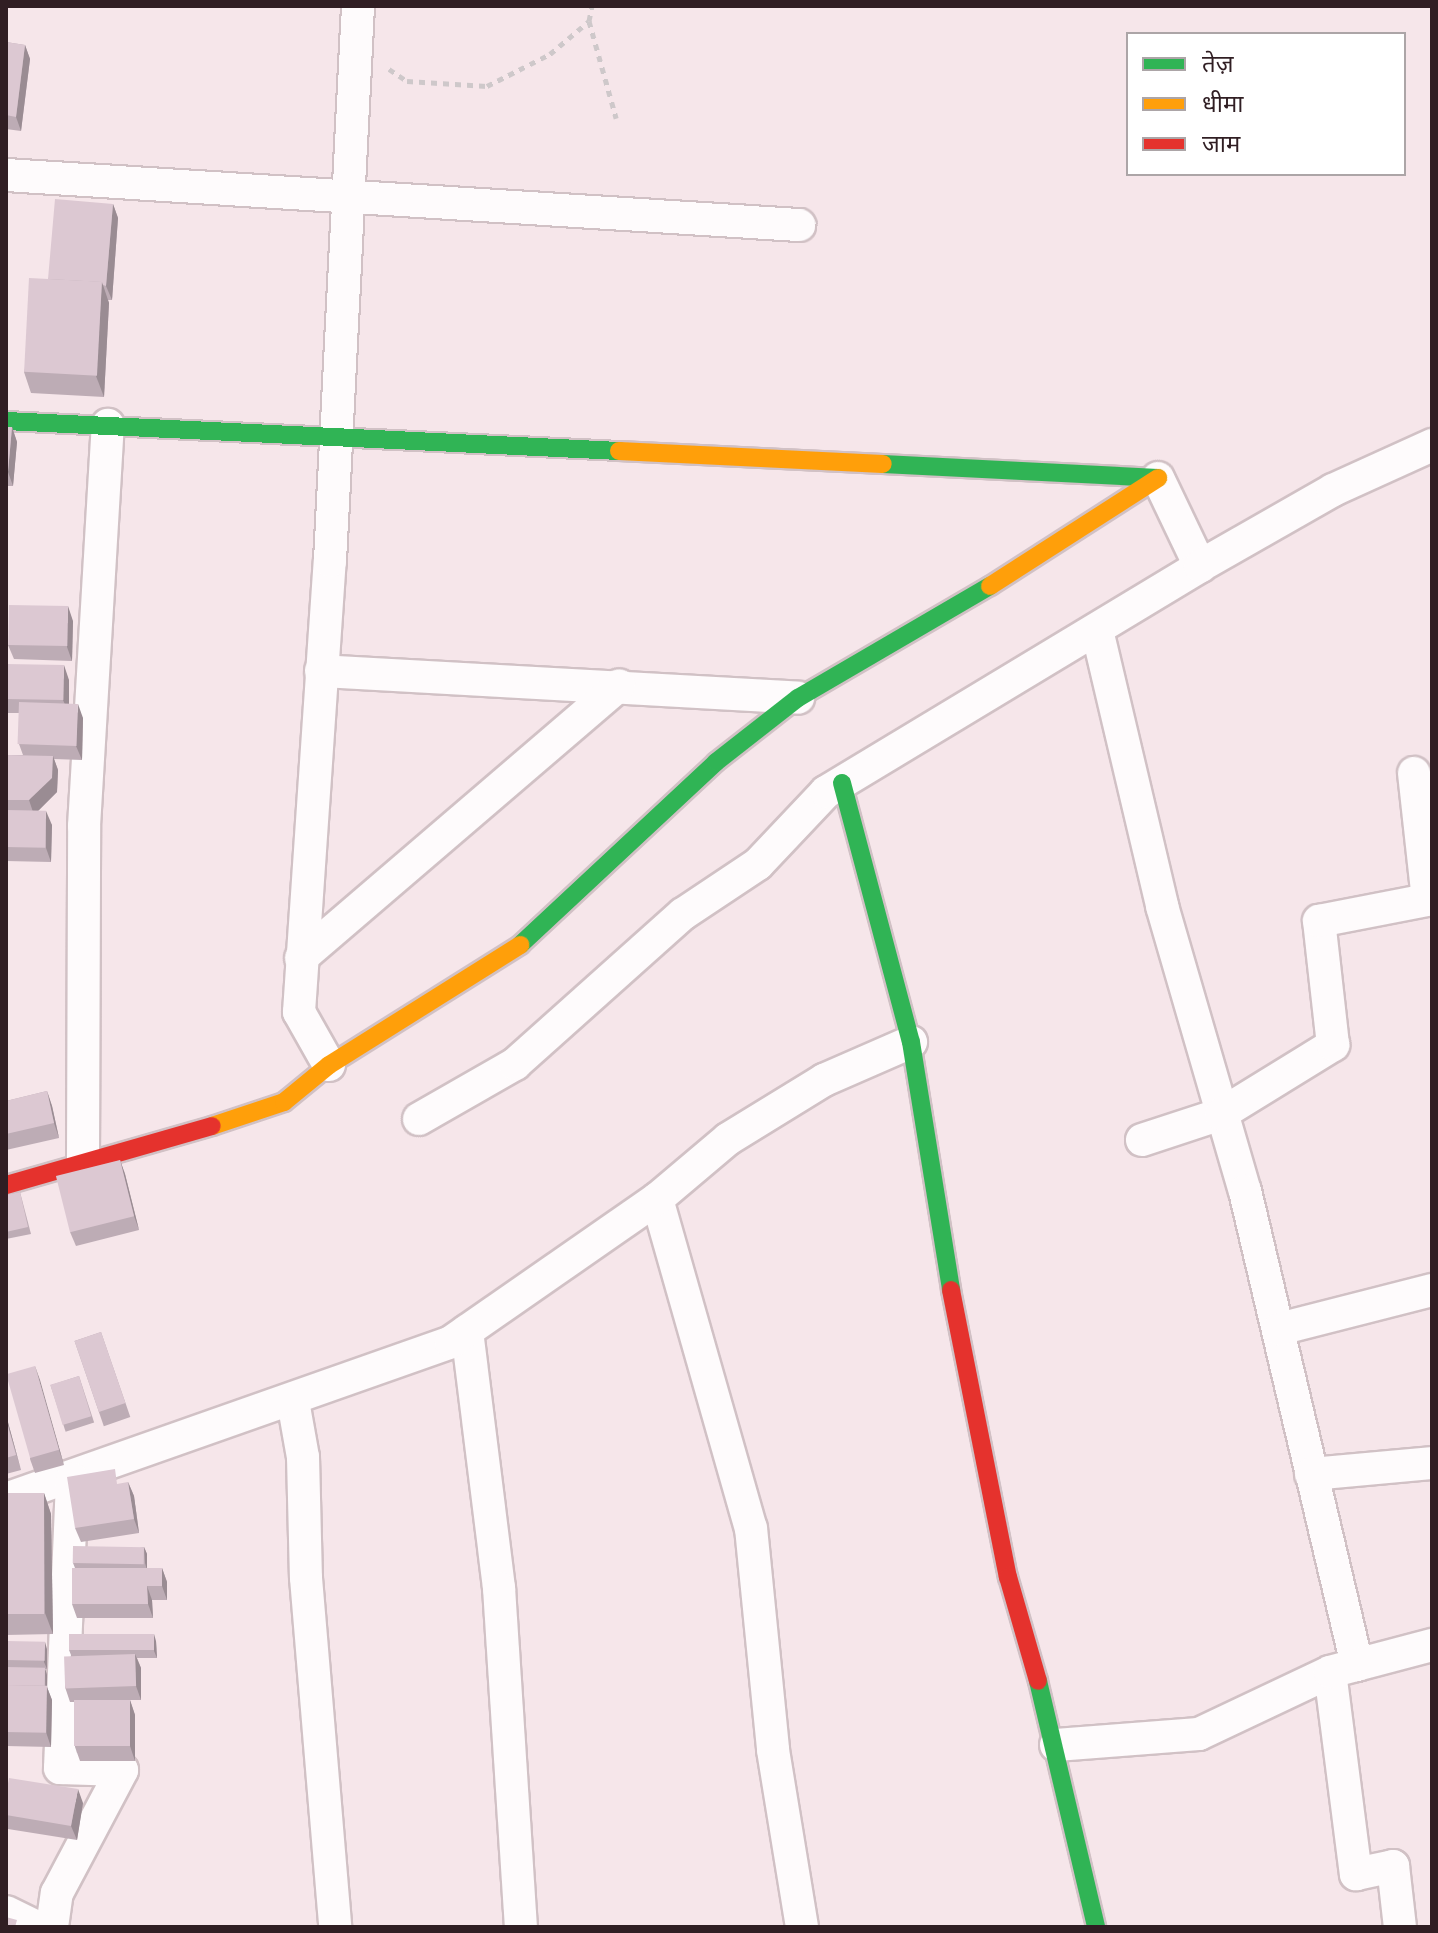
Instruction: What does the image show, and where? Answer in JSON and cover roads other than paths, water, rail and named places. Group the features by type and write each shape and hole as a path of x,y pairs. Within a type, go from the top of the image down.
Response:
{"street":[{"path":"329,1065 299,1012 358,6"},
{"path":"6,175 799,225"},
{"path":"6,421 1158,478"},
{"path":"83,1160 84,826 108,425"},
{"path":"419,1119 515,1064 683,914 758,864 826,792 1200,566 1333,490 1432,445"},
{"path":"1158,478 1200,566"},
{"path":"6,1185 83,1160 151,1146 284,1102 329,1065 512,952 716,762 798,698 941,617 1158,478"},
{"path":"1097,630 1162,906 1279,1329 1311,1474 1344,1668 1356,1874 1393,1866 1400,1927"},
{"path":"321,671 619,685 798,698"},
{"path":"301,958 619,685"},
{"path":"1142,1140 1221,1114 1333,1045 1319,921 1430,899 1414,773"},
{"path":"842,783 911,1042 933,1199 1008,1577 1056,1745 1096,1927"},
{"path":"6,1499 293,1401 451,1342 657,1199 728,1139 824,1080 911,1042"},
{"path":"657,1199 751,1528 773,1750 802,1927"},
{"path":"1279,1329 1432,1290"},
{"path":"467,1331 499,1588 521,1927"},
{"path":"293,1401 303,1457 306,1578 335,1927"},
{"path":"1311,1474 1432,1463"},
{"path":"52,1927 57,1893 122,1770 60,1768 72,1478"},
{"path":"1056,1745 1199,1734 1344,1668 1432,1645"},
{"path":"6,1912 37,1927"}]}
